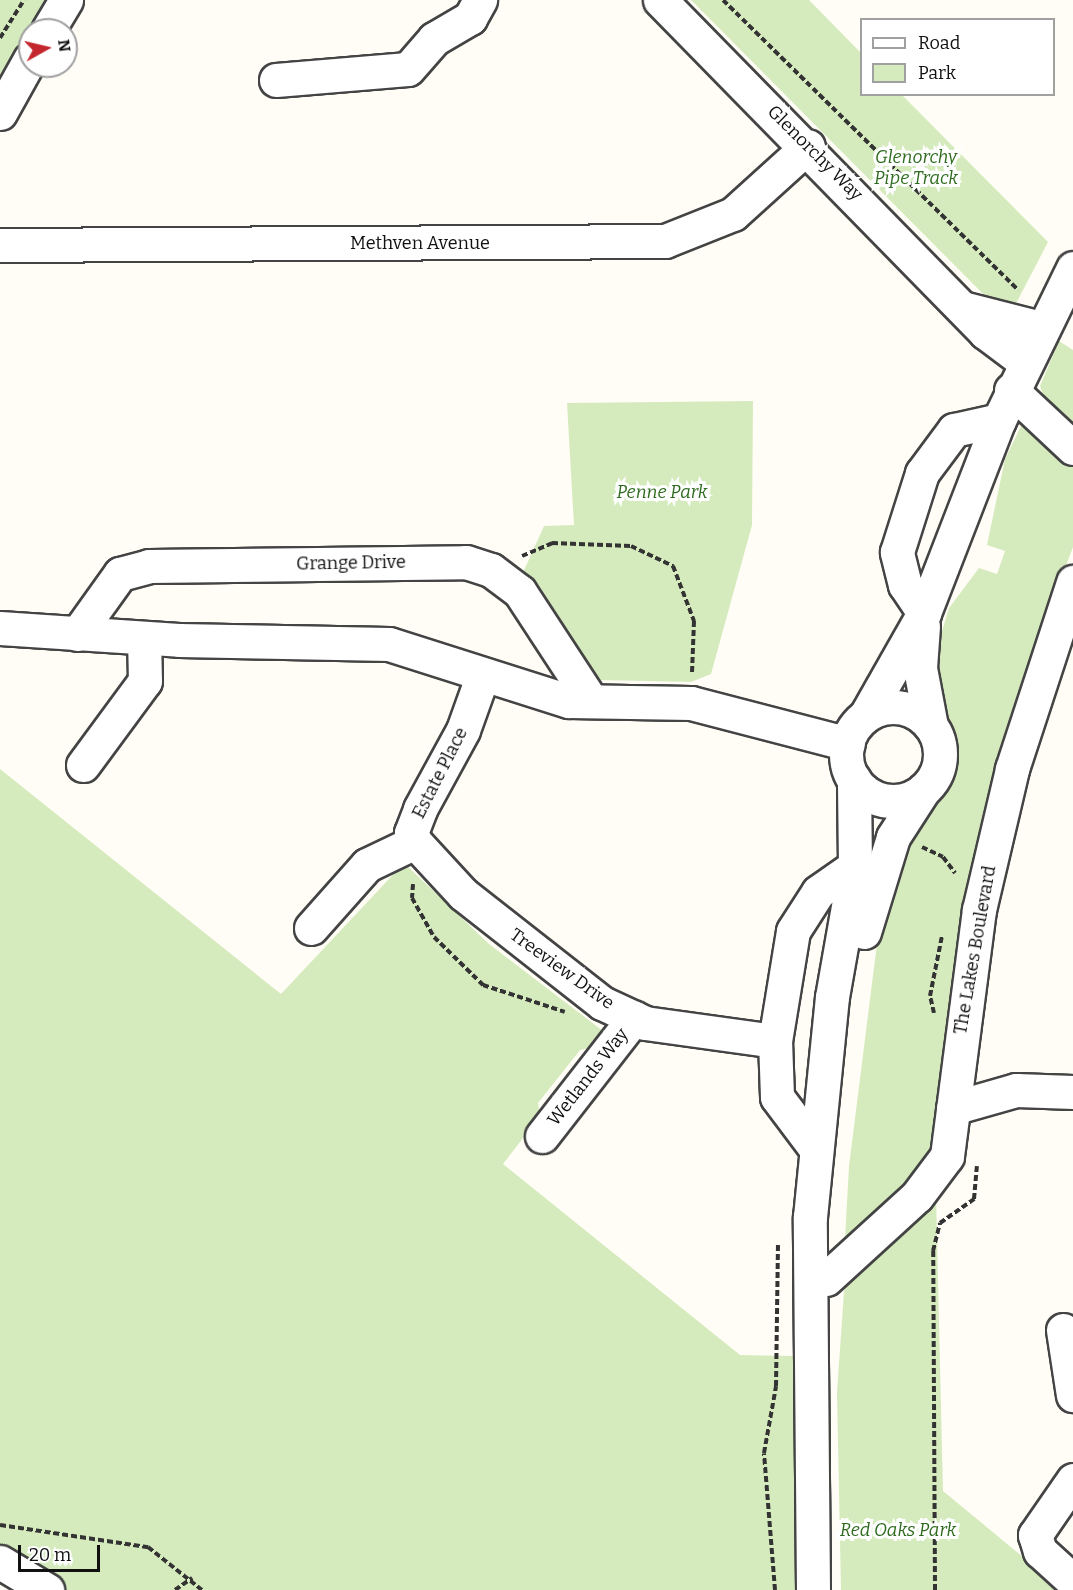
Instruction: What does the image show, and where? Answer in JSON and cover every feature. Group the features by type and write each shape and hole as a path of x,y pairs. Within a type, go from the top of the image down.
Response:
{"street":[{"path":"55,18 66,0"},
{"path":"276,80 408,69 434,39 470,18 480,0"},
{"name":"Glenorchy Way","path":"660,0 808,146 1004,349 1012,391"},
{"path":"0,113 19,78"},
{"name":"Methven Avenue","path":"0,245 665,241 734,214 808,146"},
{"path":"813,1590 816,1506 815,1410 809,1292 816,1149 832,997 855,866 854,779 848,744 924,613 1012,391 1073,268"},
{"path":"966,309 1044,323"},
{"path":"1012,391 1073,448"},
{"path":"815,1410 826,1279 859,967 874,891 894,837 924,789 940,751 931,726 920,668 924,613 905,585 897,552 922,472 954,429 1012,391"},
{"name":"Grange Drive","path":"77,634 120,574 149,566 466,562 491,570 520,592 590,699"},
{"name":"The Lakes Boulevard","path":"826,1279 941,1168 954,1108 961,1023 979,910 1012,769 1073,582"},
{"path":"0,628 144,638 389,644 569,701 590,699 691,703 848,744"},
{"path":"83,765 145,681 144,638"},
{"name":"Estate Place","path":"311,928 367,865 416,842 411,833 420,808 463,730 483,674"},
{"path":"866,715 908,709 931,726"},
{"path":"854,779 865,791 895,801 924,789"},
{"name":"Treeview Drive","path":"416,842 463,894 602,1002 634,1018 775,1041"},
{"path":"816,1149 777,1097 775,1041 793,931 818,892 855,866"},
{"name":"Wetlands Way","path":"542,1136 634,1018"},
{"path":"957,1064 1016,1090"},
{"path":"954,1108 1016,1090 1073,1092"},
{"path":"1063,1330 1073,1395"},
{"path":"1073,1480 1035,1535 1044,1556 1073,1581"},
{"path":"816,1506 824,1590"},
{"path":"0,1562 47,1590"}],"path":[{"path":"0,38 24,0"},
{"path":"723,0 1044,323"},
{"path":"491,570 552,543 631,546 673,566 694,621 691,703"},
{"path":"894,837 943,857 955,879"},
{"path":"416,842 412,898 434,937 483,985 569,1013"},
{"path":"944,930 930,1004 940,1019 961,1023"},
{"path":"935,1590 933,1251 940,1223 974,1199 977,1157"},
{"path":"775,1590 764,1453 776,1386 778,1234"},
{"path":"0,1525 148,1546 192,1578 202,1590"},
{"path":"175,1590 192,1578"}],"green space":[{"path":"0,0 52,0 41,18 18,18 18,55 0,84"},
{"name":"Glenorchy Pipe Track","path":"691,0 809,0 860,52 860,96 903,96 1048,242 1008,319"},
{"path":"1059,341 1073,350 1073,431 1047,404 1040,386"},
{"name":"Penne Park","path":"753,401 752,525 711,674 691,682 599,680 521,577 544,526 574,525 567,403"},
{"path":"1023,422 1073,465 1073,547 1045,621 930,1165 845,1240 849,1166 879,928 921,813 948,768 949,747 936,700 936,651 949,608 979,568 997,574 1005,551 987,545 1005,459"},
{"path":"0,769 281,994 404,863 489,944 603,1031 593,1047 580,1050 538,1103 540,1116 503,1164 740,1355 797,1356 798,1590 66,1590 36,1566 0,1551"},
{"name":"Red Oaks Park","path":"936,1194 943,1491 1063,1590 841,1590 837,1392 844,1292 848,1279"}]}
